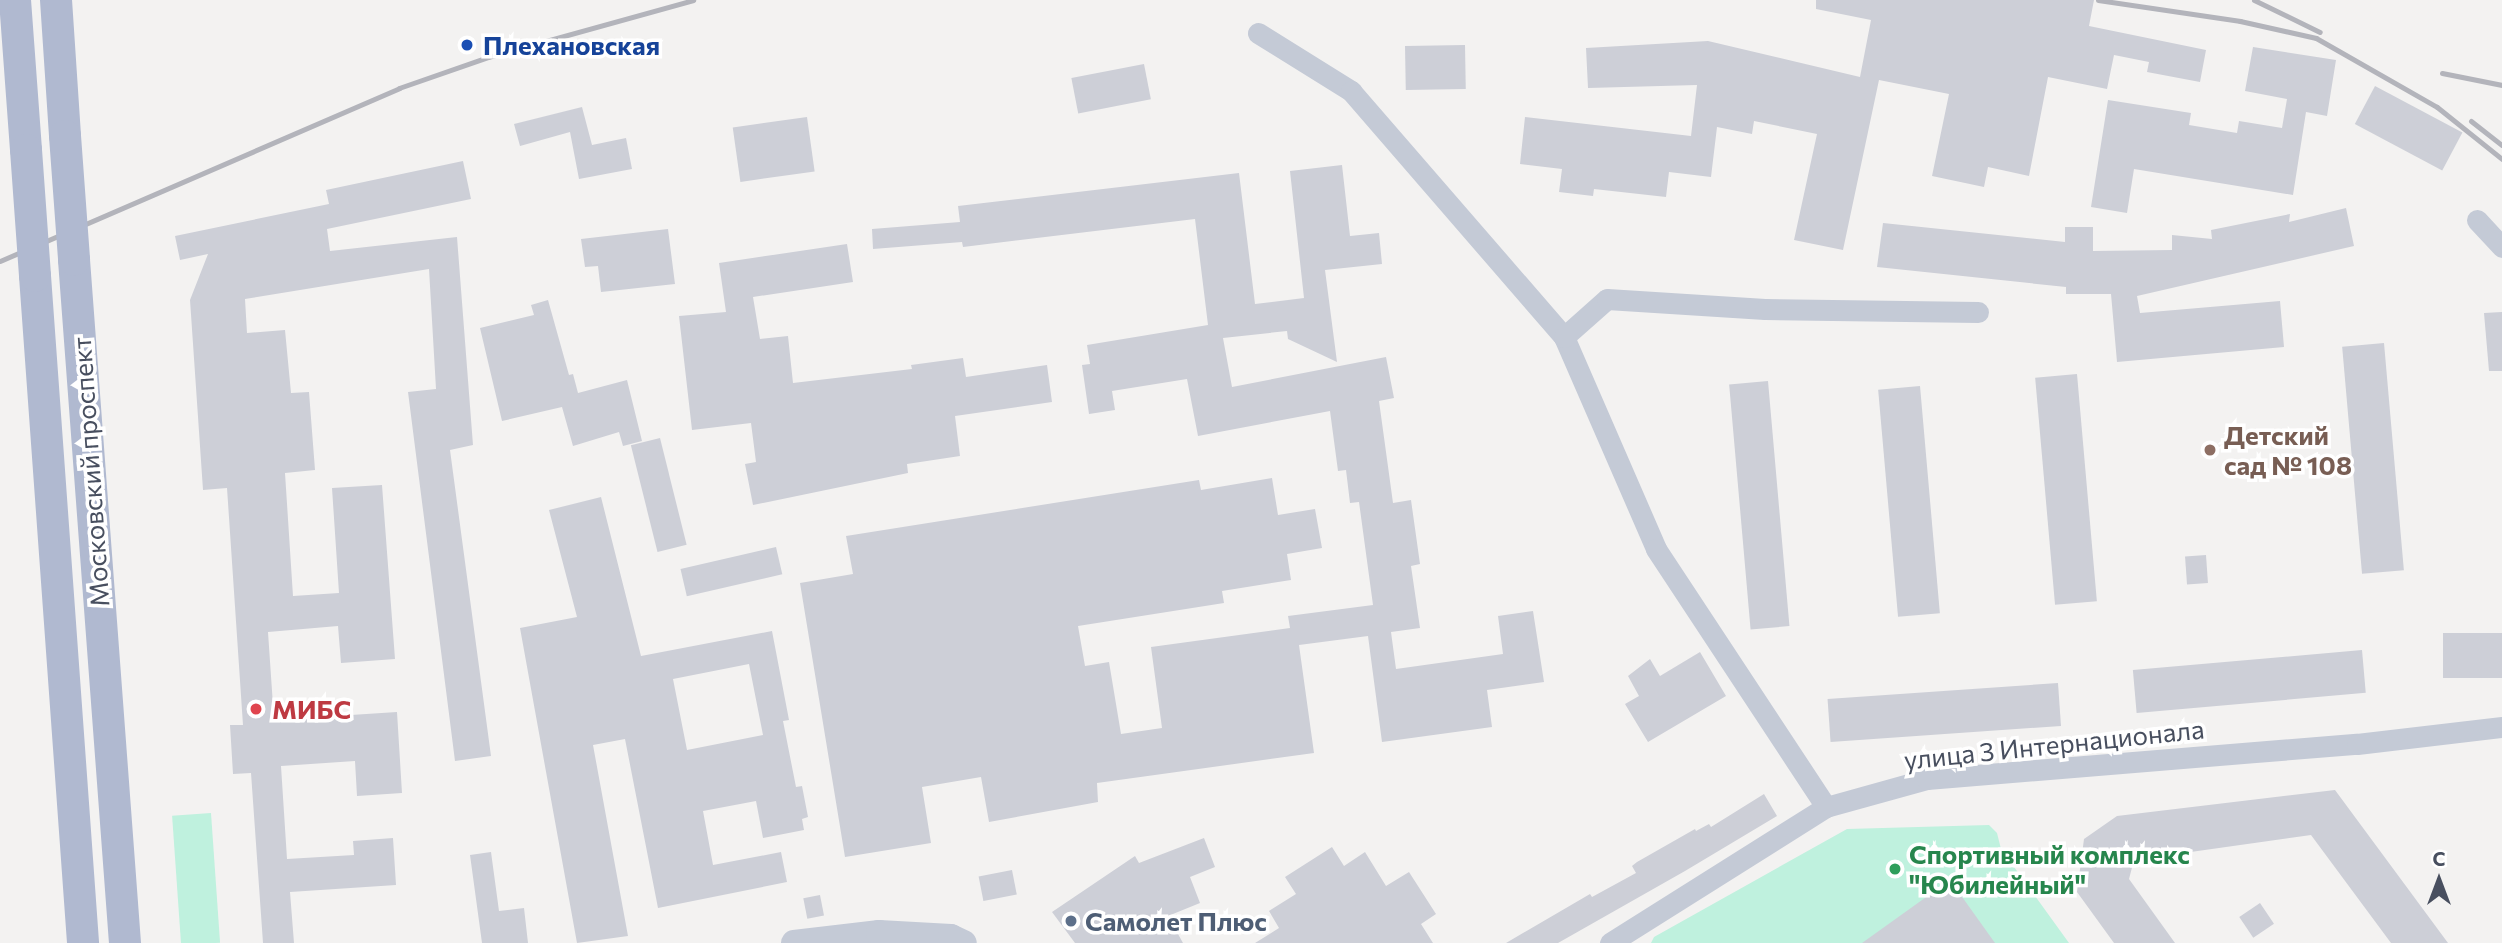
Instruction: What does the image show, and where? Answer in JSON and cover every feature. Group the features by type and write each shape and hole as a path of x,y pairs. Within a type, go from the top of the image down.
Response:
{"main road":[{"name":"Московский проспект","path":"15,0 83,943"},
{"name":"Московский проспект","path":"56,0 125,943"}],"street":[{"path":"1258,33 1351,91 1564,337 1656,549 1826,807"},
{"path":"2477,220 2502,247"},
{"path":"1564,337 1607,299 1765,309 1978,312"},
{"name":"улица 3 Интернационала","path":"1611,943 1826,807 1927,779 2357,744 2502,727"},
{"path":"794,943 879,933 951,937 964,943"}],"green space":[{"path":"211,813 220,943 181,943 172,816"},
{"name":"Спортивный комплекс \"Юбилейный\"","path":"1989,825 1997,833 2001,849 2069,943 1651,943 1654,937 1847,829"}],"building":[{"path":"1816,0 2094,0 2089,26 2206,50 2200,82 2147,72 2149,62 2114,55 2107,89 2048,77 2029,176 1988,167 1984,187 1932,176 1949,94 1879,80 1843,250 1794,240 1817,134 1754,121 1752,134 1717,127 1711,177 1669,172 1666,197 1594,189 1593,196 1559,192 1562,169 1520,164 1525,117 1691,136 1697,85 1588,88 1586,48 1708,41 1860,77 1871,20 1816,9"},
{"path":"1465,45 1466,89 1406,90 1405,46"},
{"path":"2253,47 2336,60 2327,116 2306,112 2293,195 2134,169 2127,213 2091,207 2108,100 2191,113 2189,125 2237,133 2239,121 2282,128 2287,99 2245,91"},
{"path":"1144,64 1151,99 1078,113 1071,78"},
{"path":"2375,86 2462,132 2442,170 2355,124"},
{"path":"582,107 592,145 626,138 632,169 579,179 570,132 520,146 514,124"},
{"path":"807,117 815,171 740,182 733,127"},
{"path":"463,161 471,199 327,229 330,251 457,237 473,445 450,450 491,756 455,761 408,392 436,389 429,269 245,299 247,333 285,330 291,393 309,392 315,470 285,473 293,596 339,593 332,488 382,485 395,659 341,663 338,626 268,632 274,720 397,712 402,793 357,796 355,761 281,766 287,859 354,855 353,841 393,838 396,885 290,892 294,943 263,943 251,773 233,774 230,725 243,725 227,488 203,490 190,300 208,254 180,260 175,236 329,204 326,190"},
{"path":"1342,165 1350,236 1379,233 1382,264 1325,270 1337,362 1288,339 1287,331 1223,338 1232,387 1386,357 1394,398 1379,401 1393,503 1411,500 1420,564 1411,566 1420,628 1391,632 1396,669 1503,654 1498,616 1533,611 1544,682 1487,690 1492,727 1382,742 1368,636 1299,645 1314,753 1097,783 1098,802 989,822 981,777 922,787 931,843 845,857 800,583 853,574 846,536 1199,480 1201,490 1272,478 1278,515 1315,509 1322,548 1287,554 1291,580 1222,591 1224,603 1078,626 1085,666 1109,662 1121,734 1162,728 1151,647 1290,628 1288,616 1373,605 1359,502 1350,503 1346,470 1338,471 1330,411 1198,436 1187,379 1112,391 1115,410 1089,414 1082,365 1090,364 1087,345 1208,325 1195,219 963,247 962,242 873,249 872,229 960,222 958,206 1239,173 1255,304 1304,298 1290,171"},
{"path":"2346,208 2354,246 2137,296 2140,313 2280,301 2284,347 2117,362 2111,294 2066,294 2066,287 1877,267 1883,223 2065,242 2065,227 2093,227 2093,251 2172,250 2172,235 2212,239 2211,230 2290,214 2289,222"},
{"path":"668,229 675,284 601,292 598,266 585,267 581,239"},
{"path":"847,244 853,282 753,297 760,339 788,336 793,383 912,369 911,365 963,358 966,377 1047,365 1052,402 955,416 960,456 907,464 908,473 753,505 745,464 756,462 751,423 692,430 679,316 726,312 719,263"},
{"path":"548,300 569,375 573,374 578,393 627,380 642,441 623,446 619,432 573,446 562,407 502,421 480,328 534,315 531,305"},
{"path":"2502,312 2502,371 2489,371 2484,313"},
{"path":"2384,343 2404,570 2362,574 2342,347"},
{"path":"2077,374 2097,601 2055,605 2035,378"},
{"path":"1768,381 1789,626 1751,629 1729,384"},
{"path":"1920,386 1940,613 1898,617 1878,390"},
{"path":"660,438 687,545 658,552 631,445"},
{"path":"601,497 641,656 772,631 789,720 783,721 796,787 802,786 808,817 802,819 804,830 763,838 756,801 703,811 713,865 781,852 787,882 658,908 625,739 593,745 628,936 577,943 520,628 577,617 549,510","holes":["749,664 763,735 687,750 673,679"]},
{"path":"776,547 782,574 687,596 681,569"},
{"path":"2206,555 2208,583 2187,584 2185,556"},
{"path":"2443,633 2502,633 2502,678 2443,678"},
{"path":"2362,650 2366,693 2137,713 2133,670"},
{"path":"1700,652 1726,696 1648,742 1625,704 1639,696 1628,676 1650,659 1660,676"},
{"path":"2058,683 2061,726 1831,742 1828,699"},
{"path":"2335,790 2448,943 2391,943 2311,835 2134,860 2129,879 2175,943 2114,943 2077,892 2084,839 2117,816"},
{"path":"1764,794 1777,816 1685,871 1558,943 1506,943 1590,894 1592,897 1636,873 1632,866 1637,862 1695,829 1696,831 1709,824 1711,827"},
{"path":"1204,838 1215,867 1190,877 1200,903 1168,916 1183,943 1075,943 1052,912 1135,856 1139,863"},
{"path":"1332,847 1344,866 1365,852 1386,886 1409,872 1436,914 1421,924 1433,943 1255,943 1279,928 1269,911 1296,894 1285,877"},
{"path":"491,852 499,911 524,908 528,943 482,943 470,855"},
{"path":"1012,870 1017,895 983,901 979,876"},
{"path":"1950,880 1995,943 1862,943"},
{"path":"820,895 824,916 807,919 803,898"},
{"path":"2260,903 2274,924 2253,938 2239,917"}],"railway":[{"path":"0,261 399,88 488,57 693,0"},
{"path":"2098,0 2240,21 2316,38 2437,107 2502,159"},
{"path":"2254,0 2320,32"},
{"path":"2442,73 2502,85"},
{"path":"2471,121 2502,145"}],"place":[{"name":"Плехановская","path":"467,45"},
{"name":"Детский сад № 108","path":"2210,450"},
{"name":"МИБС","path":"256,709"},
{"name":"Спортивный комплекс \"Юбилейный\"","path":"1895,869"},
{"name":"Самолет Плюс","path":"1071,921"}]}
